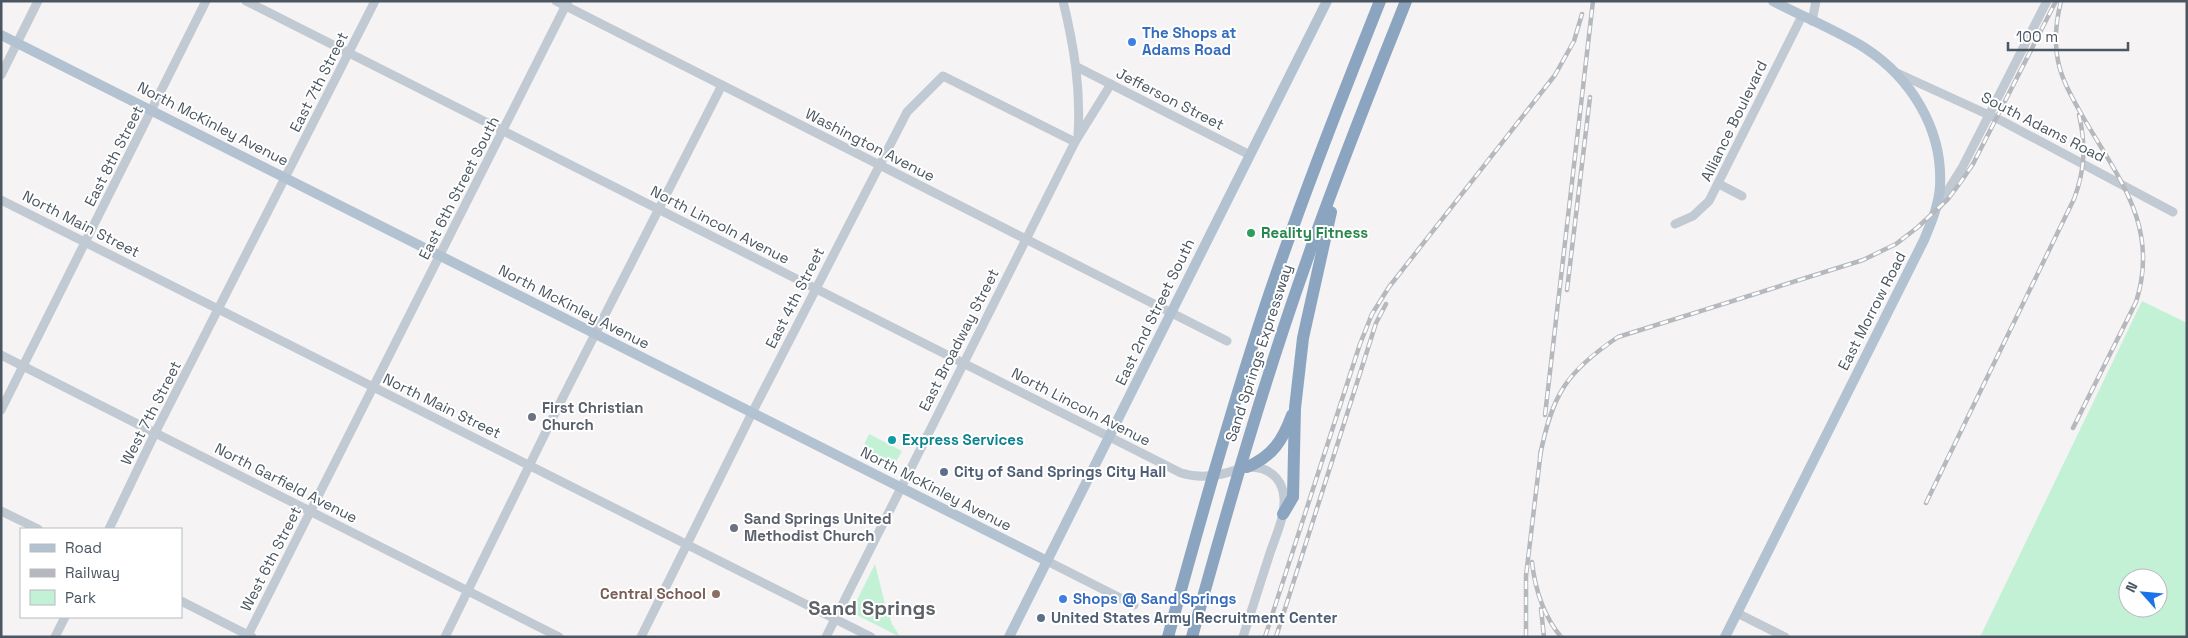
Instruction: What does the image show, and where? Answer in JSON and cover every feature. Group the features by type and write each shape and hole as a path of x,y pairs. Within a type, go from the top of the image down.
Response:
{"highway":[{"name":"Sand Springs Expressway","path":"1168,637 1205,502 1264,312 1300,209 1380,1"},
{"name":"Sand Springs Expressway","path":"1192,637 1247,442 1307,258 1406,1"},
{"path":"1283,514 1293,497 1295,408 1303,338 1342,164"},
{"path":"1247,467 1261,461 1276,448 1287,430 1295,408"}],"main road":[{"name":"East 2nd Street South","path":"1009,637 1327,1"},
{"name":"South Adams Road","path":"1773,1 1865,48 1897,74 1922,109 1938,150 1940,187 1937,208"},
{"name":"North McKinley Avenue","path":"1,35 1047,561"},
{"name":"East Morrow Road","path":"1725,637 1924,240 1937,208"}],"street":[{"path":"1,75 38,1"},
{"name":"East 8th Street","path":"1,410 206,1"},
{"name":"North Lincoln Avenue","path":"246,1 1181,473 1204,476 1222,474 1247,467"},
{"name":"East 7th Street","path":"219,309 375,1"},
{"name":"Washington Avenue","path":"556,1 567,4 722,85 1227,341"},
{"name":"East Broadway Street","path":"826,637 1076,140 1079,104 1077,67 1063,1"},
{"path":"1812,21 1816,1"},
{"name":"East Morrow Road","path":"1937,208 1962,168 2047,1"},
{"name":"East 6th Street South","path":"374,388 567,4"},
{"name":"Alliance Boulevard","path":"1675,224 1702,209 1718,184 1802,16"},
{"name":"Jefferson Street","path":"1077,67 1250,155"},
{"name":"South Adams Road","path":"1897,74 1989,115 2173,212"},
{"name":"East 4th Street","path":"641,637 752,413 907,112 943,76 1076,140"},
{"path":"1076,140 1112,84"},
{"path":"445,637 722,85"},
{"path":"1718,184 1742,196"},
{"name":"North Main Street","path":"1,200 871,637"},
{"name":"West 7th Street","path":"108,528 219,309"},
{"name":"North Garfield Avenue","path":"1,355 559,637"},
{"name":"West 6th Street","path":"249,636 374,388"},
{"path":"1243,637 1283,514 1284,498 1279,480 1267,470 1247,467"},
{"path":"1,511 36,528"},
{"name":"North McKinley Avenue","path":"1047,561 1134,605"},
{"path":"182,602 249,636"},
{"path":"1738,613 1785,637"},
{"path":"55,637 64,618"}],"green space":[{"path":"2142,301 2187,323 2187,637 1980,637"},
{"path":"869,434 902,451 893,467 861,451"},
{"path":"875,564 885,604 892,624 900,637 851,612"}],"railway":[{"path":"1545,415 1593,1"},
{"path":"1540,456 1550,417 1564,387 1586,362 1618,337 1863,260 1896,244 1918,227 1948,199 1973,164 2056,1"},
{"path":"2061,1 2056,39 2058,61 2062,76 2075,103 2122,183 2139,227 2143,250 2142,275 2136,302 2073,428"},
{"path":"1265,637 1360,344 1372,314 1389,287 1555,75 1574,41 1582,14"},
{"path":"1567,290 1590,97"},
{"path":"1926,503 2074,199 2078,188 2083,157 2083,137 2079,115"},
{"path":"1276,637 1376,323 1386,304"},
{"path":"1526,637 1526,576 1541,450"},
{"path":"1532,562 1535,582 1541,601 1549,620 1561,637"},
{"path":"1541,609 1544,637"}],"place":[{"name":"The Shops at Adams Road","path":"1132,42"},
{"name":"Reality Fitness","path":"1251,233"},
{"name":"First Christian Church","path":"532,417"},
{"name":"Express Services","path":"892,440"},
{"name":"City of Sand Springs City Hall","path":"944,472"},
{"name":"Sand Springs United Methodist Church","path":"734,528"},
{"name":"Central School","path":"716,594"},
{"name":"Shops @ Sand Springs","path":"1063,599"},
{"name":"United States Army Recruitment Center","path":"1041,618"}],"district":[{"name":"Sand Springs","path":"872,608"}]}
